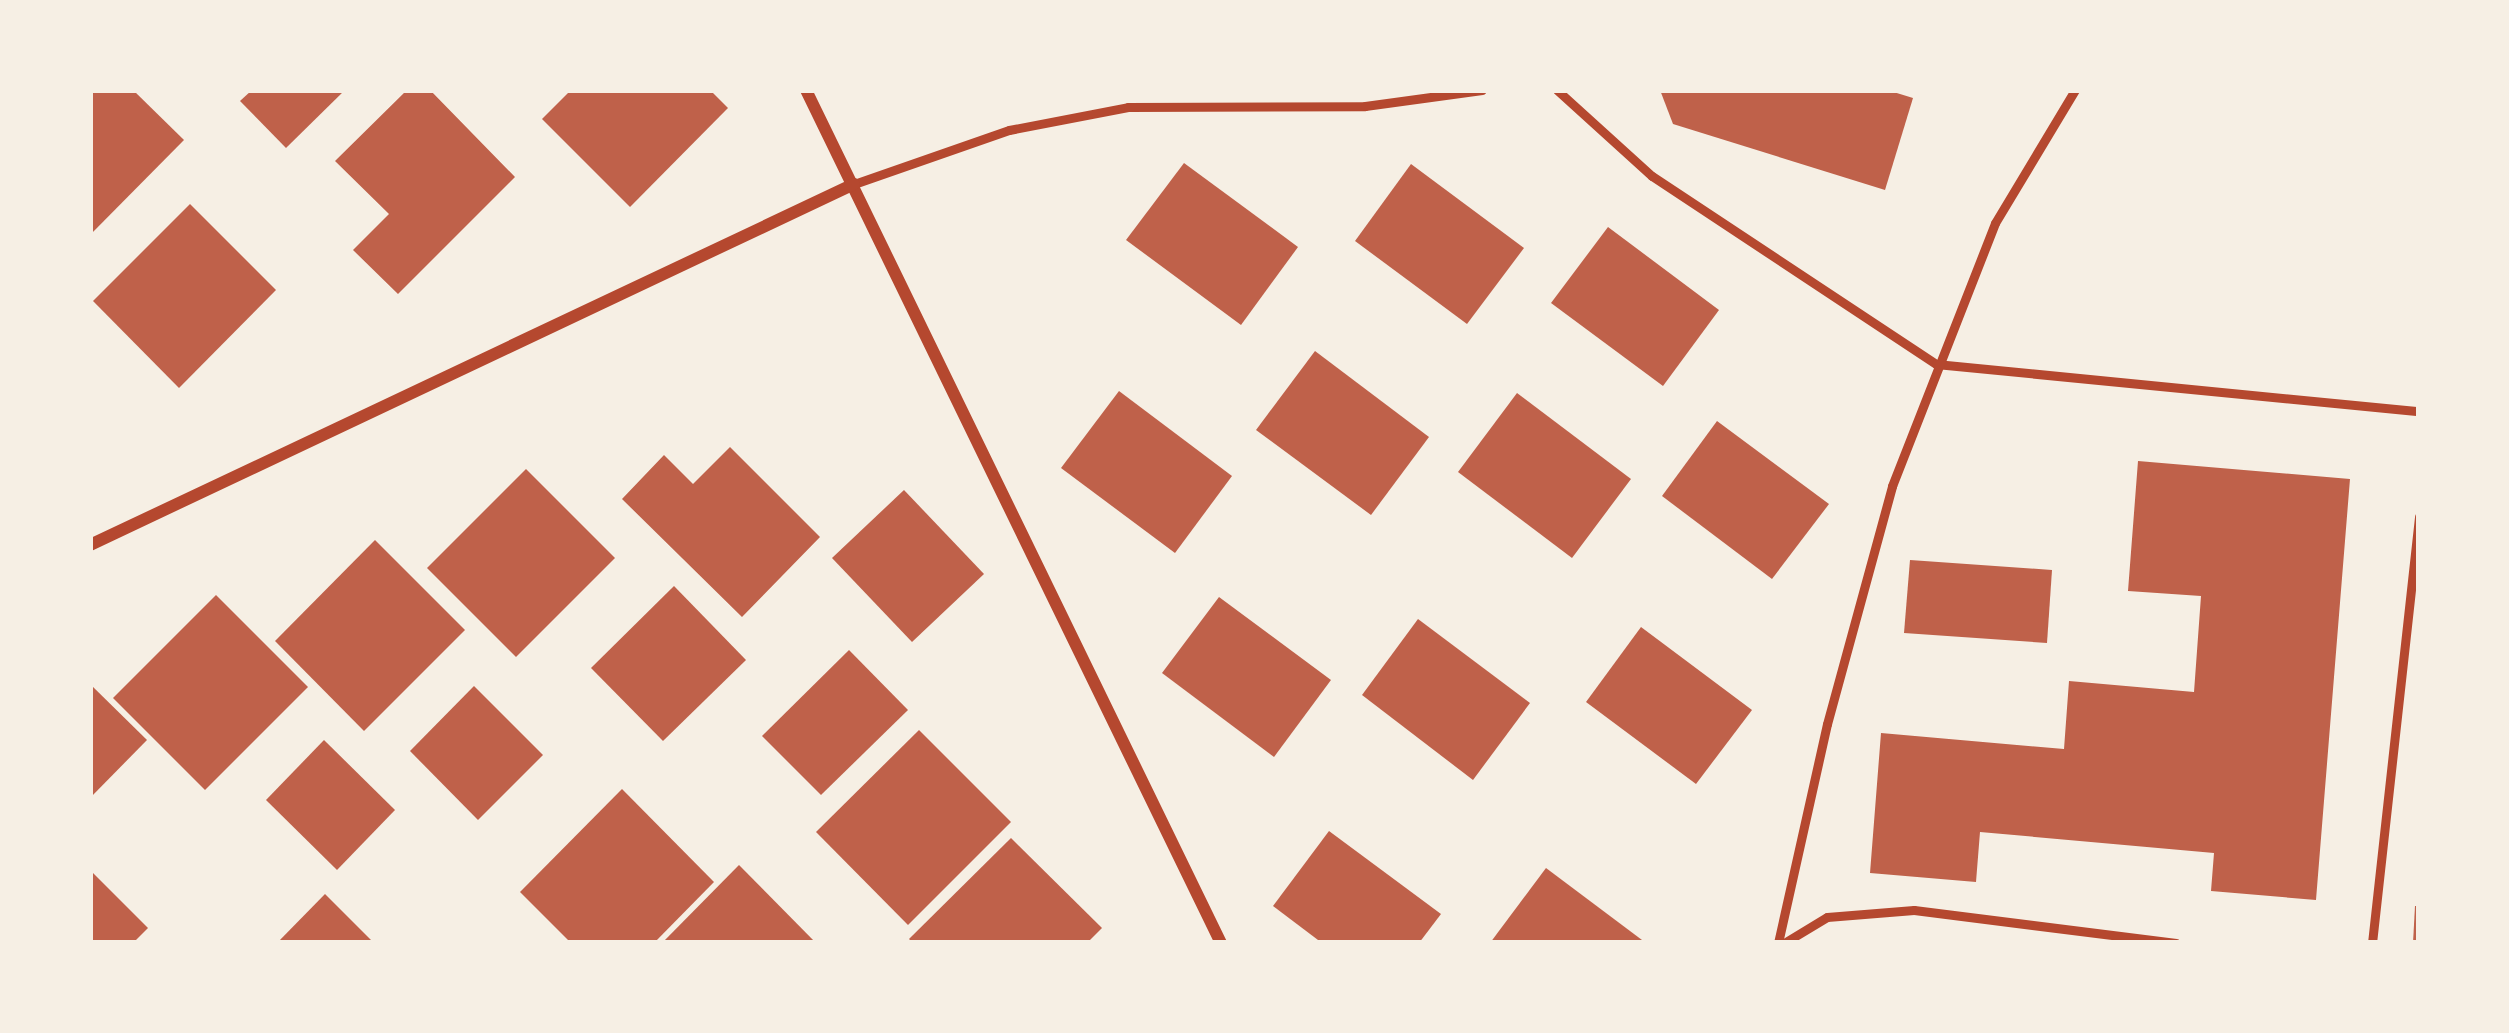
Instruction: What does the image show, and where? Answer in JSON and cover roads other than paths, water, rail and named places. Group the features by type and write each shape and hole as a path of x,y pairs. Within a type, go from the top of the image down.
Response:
{"street":[{"path":"806,90 1220,943"},
{"path":"90,545 854,184"}],"lane":[{"path":"854,184 1009,130 1128,107 1365,106 1482,90"},
{"path":"1557,90 1652,176 1936,364 2419,411"},
{"path":"1781,943 1827,724 1892,486 1995,223 2075,90"},
{"path":"2372,943 2419,517"},
{"path":"1781,943 1826,916 1914,910 2176,943"}]}
